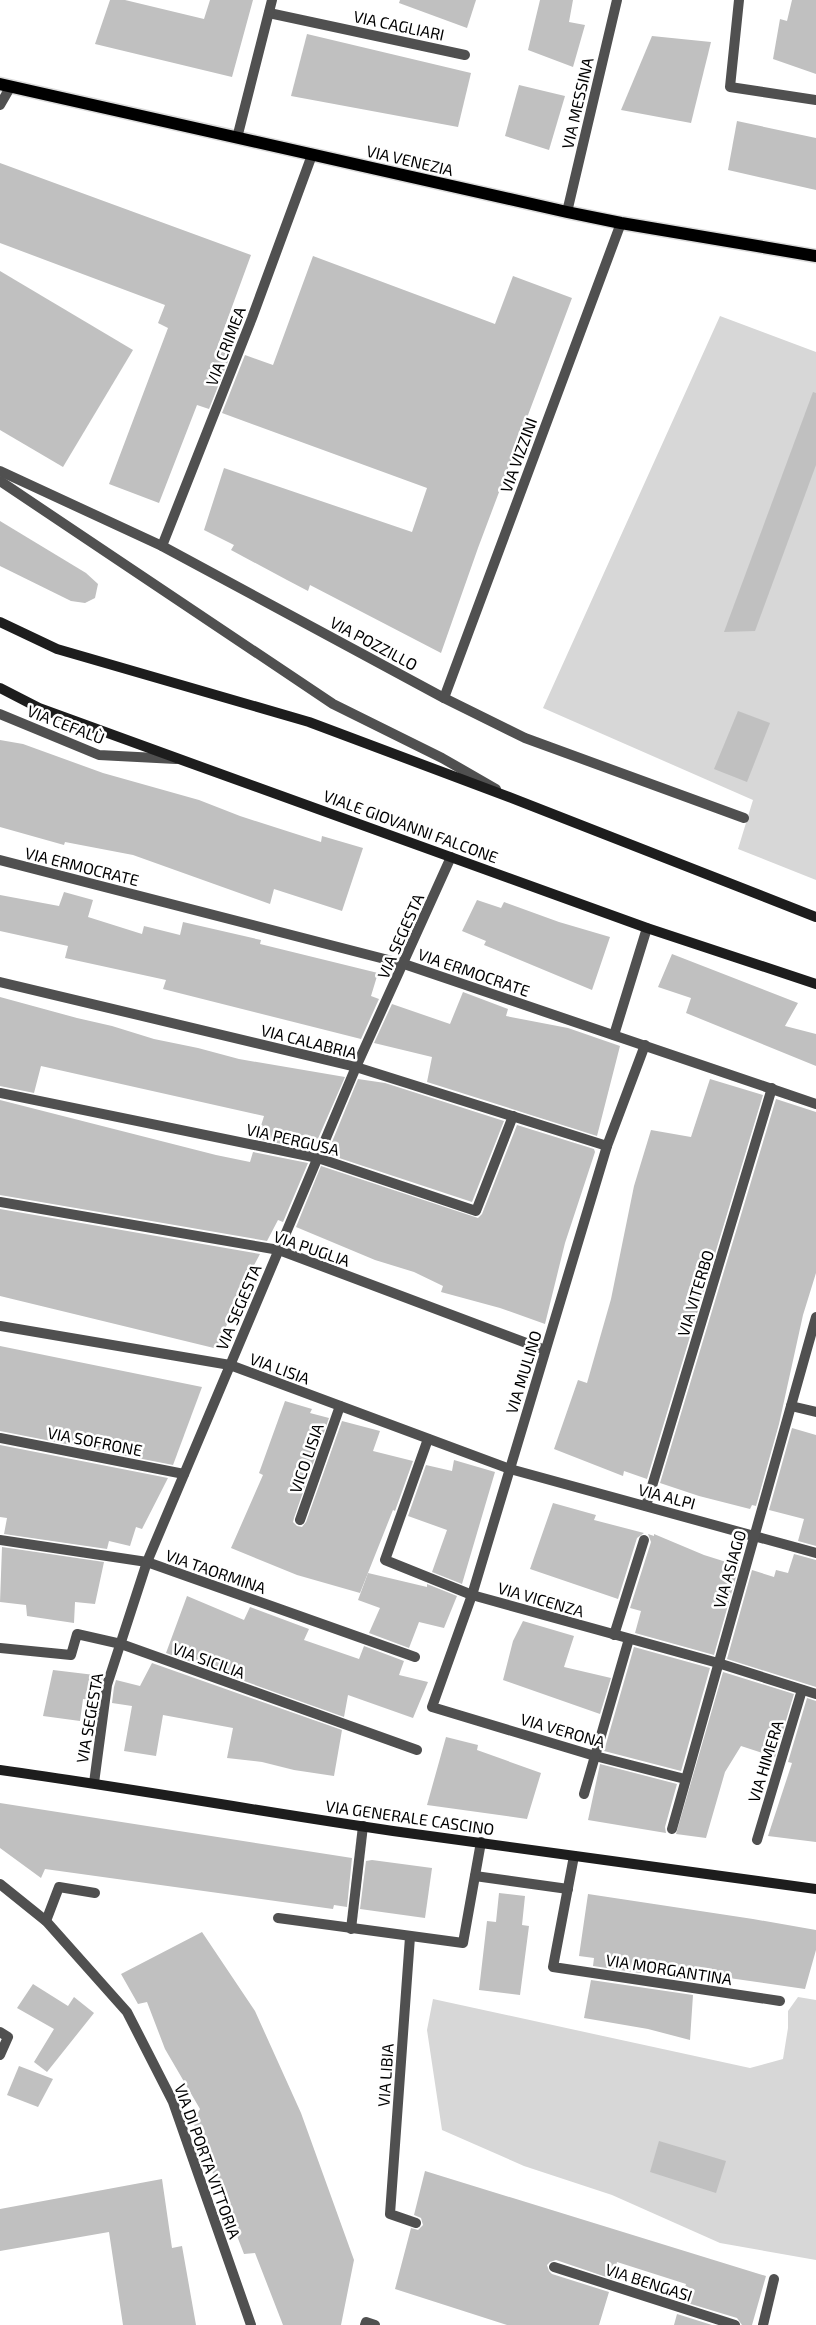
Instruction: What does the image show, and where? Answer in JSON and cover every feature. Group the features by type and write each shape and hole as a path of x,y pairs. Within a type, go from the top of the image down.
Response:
{"main road":[{"name":"VIA VENEZIA","path":"6,85 567,212 816,256"}],"street":[{"path":"237,138 272,0"},
{"name":"VIA MESSINA","path":"567,212 617,0"},
{"path":"739,0 730,87 816,100"},
{"name":"VIA CAGLIARI","path":"269,13 465,55"},
{"path":"0,105 6,85"},
{"name":"VIA CRIMEA","path":"162,546 252,318 312,155"},
{"name":"VIA VIZZINI","path":"444,698 621,223"},
{"name":"VIA POZZILLO","path":"0,471 162,546 444,698 525,738 744,818"},
{"path":"0,481 333,704 442,758 509,797"},
{"path":"0,622 57,649 309,722 509,797 816,917"},
{"name":"VIALE GIOVANNI FALCONE","path":"0,688 39,708 182,760 647,928 816,984"},
{"name":"VIA CEFALÙ","path":"0,714 99,755 182,760"},
{"name":"VIA SEGESTA","path":"94,1783 107,1686 147,1562 356,1067 451,857"},
{"name":"VIA ERMOCRATE","path":"0,860 404,964 816,1104"},
{"path":"614,1035 647,928"},
{"name":"VIA CALABRIA","path":"0,982 356,1067 607,1146"},
{"name":"VIA MULINO","path":"432,1708 472,1595 607,1146 645,1045"},
{"name":"VIA VITERBO","path":"646,1506 772,1088"},
{"name":"VIA PERGUSA","path":"0,1092 318,1158 476,1211 513,1116"},
{"name":"VIA PUGLIA","path":"0,1202 279,1250 545,1350"},
{"name":"VIA ASIAGO","path":"672,1829 816,1317"},
{"name":"VIA LISIA","path":"0,1326 230,1365 510,1469"},
{"name":"VICO LISIA","path":"300,1520 340,1406"},
{"path":"791,1406 816,1412"},
{"name":"VIA SOFRONE","path":"0,1438 184,1474"},
{"name":"VIA VICENZA","path":"428,1439 385,1560 472,1595 629,1640 718,1663 816,1694"},
{"name":"VIA ALPI","path":"510,1469 816,1553"},
{"name":"VIA TAORMINA","path":"0,1540 147,1562 416,1657"},
{"path":"614,1635 644,1540"},
{"name":"VIA SICILIA","path":"0,1648 71,1655 76,1634 121,1644 417,1750"},
{"path":"584,1794 629,1640"},
{"name":"VIA HIMERA","path":"757,1840 802,1690"},
{"name":"VIA VERONA","path":"432,1708 596,1756 685,1779"},
{"name":"VIA GENERALE CASCINO","path":"0,1770 364,1826 816,1889"},
{"path":"351,1929 364,1826"},
{"path":"278,1918 410,1938 463,1943 481,1842"},
{"path":"475,1876 568,1889 574,1856"},
{"name":"VIA DI PORTA VITTORIA","path":"0,1884 46,1921 126,2012 174,2102 251,2325"},
{"path":"46,1921 59,1886 95,1893"},
{"name":"VIA MORGANTINA","path":"568,1889 553,1967 780,2001"},
{"name":"VIA LIBIA","path":"410,1938 390,2214 416,2223"},
{"path":"0,2056 4,2034"},
{"name":"VIA BENGASI","path":"554,2267 736,2325"},
{"path":"763,2325 774,2279"}],"shaded area":[{"path":"720,316 816,352 816,880 738,849 753,800 543,708"},
{"path":"798,1997 816,2000 816,2260 720,2243 612,2195 524,2166 442,2130 427,2030 433,1999 750,2068 783,2059 788,2028 788,2011"}],"building":[{"path":"110,0 125,0 204,19 210,0 253,0 232,77 95,44"},
{"path":"400,0 476,0 467,28 399,3"},
{"path":"540,0 573,0 569,22 585,25 573,67 528,50"},
{"path":"792,0 816,0 816,74 773,59 780,19 787,21"},
{"path":"307,34 471,73 458,127 291,96"},
{"path":"652,36 711,42 691,123 621,110"},
{"path":"519,85 565,96 549,150 505,136"},
{"path":"737,121 816,138 816,190 728,170"},
{"path":"0,163 251,255 218,345 232,351 209,409 197,405 159,503 109,484 168,328 158,323 165,305 0,243"},
{"path":"313,256 495,324 513,276 572,298 478,548 441,653 310,585 308,591 231,550 234,545 204,530 224,468 412,532 427,488 222,413 245,355 273,365"},
{"path":"0,271 133,350 63,467 0,430"},
{"path":"813,392 816,393 816,465 755,631 724,632"},
{"path":"0,521 86,573 98,584 95,598 85,603 71,601 0,566"},
{"path":"738,711 770,723 747,782 714,769"},
{"path":"0,740 23,744 103,773 199,800 240,816 321,842 322,836 363,848 342,911 274,889 270,904 133,855 65,842 64,845 0,827"},
{"path":"64,892 93,900 88,917 142,934 144,926 180,935 183,922 261,940 260,944 378,973 371,996 379,999 361,1039 163,989 166,980 65,958 68,946 0,931 0,895 59,906"},
{"path":"477,900 501,908 504,902 559,922 610,937 592,990 484,945 486,941 462,931"},
{"path":"672,954 798,1003 785,1026 816,1034 816,1066 686,1013 691,998 658,987"},
{"path":"463,992 508,1009 506,1016 568,1028 620,1046 597,1136 427,1082 432,1057 374,1043 392,1004 450,1024"},
{"path":"0,997 154,1039 239,1059 345,1077 313,1150 257,1139 264,1116 41,1066 34,1093 0,1086"},
{"path":"358,1079 385,1083 504,1121 472,1202 327,1154"},
{"path":"710,1079 763,1095 647,1479 624,1471 623,1476 554,1449 578,1380 587,1383 611,1299 634,1186 651,1130 691,1137"},
{"path":"776,1099 816,1112 816,1273 803,1315 779,1424 756,1506 752,1505 750,1509 699,1496 660,1483"},
{"path":"0,1100 250,1162 253,1152 308,1163 283,1222 278,1220 267,1241 0,1195"},
{"path":"517,1125 594,1149 595,1152 565,1243 545,1324 500,1308 441,1292 443,1286 414,1272 375,1260 296,1227 321,1166 478,1218 482,1214"},
{"path":"0,1209 260,1254 236,1299 218,1349 0,1296"},
{"path":"0,1346 202,1387 173,1465 0,1431"},
{"path":"285,1401 312,1409 310,1413 329,1418 294,1518 293,1522 297,1526 302,1527 306,1522 342,1421 380,1431 373,1451 413,1461 395,1511 393,1510 360,1593 297,1575 231,1548 263,1475 259,1473"},
{"path":"792,1428 816,1435 816,1546 798,1541 804,1519 769,1510"},
{"path":"0,1445 168,1478 142,1529 136,1527 130,1546 109,1541 107,1549 4,1534 7,1518 0,1517"},
{"path":"454,1460 495,1472 462,1584 432,1572 447,1530 408,1516 426,1465 452,1471"},
{"path":"553,1503 596,1515 594,1520 644,1533 637,1538 618,1599 530,1569"},
{"path":"648,1534 654,1536 654,1534 704,1555 739,1566 714,1655 635,1633 641,1611 630,1608 651,1542"},
{"path":"2,1547 104,1562 95,1604 75,1602 74,1623 27,1616 26,1605 0,1602"},
{"path":"794,1554 816,1560 816,1687 727,1659 752,1570 774,1577 776,1570 788,1573"},
{"path":"368,1573 427,1587 427,1584 457,1596 444,1628 419,1622 409,1648 369,1633 380,1608 358,1600"},
{"path":"187,1596 244,1620 250,1607 309,1629 304,1640 359,1659 364,1646 404,1661 399,1675 428,1682 413,1718 348,1695 344,1717 166,1653"},
{"path":"523,1621 574,1636 564,1667 611,1678 600,1714 503,1680 513,1641"},
{"path":"634,1647 710,1668 681,1771 604,1751"},
{"path":"152,1663 342,1730 334,1776 294,1770 262,1762 227,1758 233,1728 163,1715 156,1756 124,1751 132,1706 112,1703 116,1680 140,1686"},
{"path":"53,1670 103,1676 98,1701 83,1699 80,1721 43,1716"},
{"path":"723,1672 794,1694 775,1757 741,1746 725,1772 706,1838 676,1834"},
{"path":"807,1698 816,1701 816,1842 768,1836 792,1763 788,1762"},
{"path":"446,1737 478,1745 477,1750 541,1773 527,1819 427,1805"},
{"path":"600,1764 677,1784 665,1827 666,1833 588,1820"},
{"path":"0,1803 352,1858 347,1907 334,1905 333,1909 45,1869 41,1878 0,1848"},
{"path":"372,1860 432,1868 425,1918 360,1909 366,1861"},
{"path":"499,1893 525,1896 522,1925 529,1926 520,1995 479,1990 487,1921 496,1922"},
{"path":"588,1894 816,1930 816,1950 805,1989 694,1973 694,1981 593,1966 594,1958 579,1956"},
{"path":"202,1932 255,2011 301,2113 354,2260 341,2325 283,2325 255,2253 244,2254 193,2122 200,2109 165,2049 147,2002 138,2004 121,1974"},
{"path":"591,1980 693,1995 690,2040 648,2029 584,2018"},
{"path":"33,1984 68,2006 74,1997 94,2013 47,2072 34,2062 54,2029 17,2008"},
{"path":"19,2066 53,2079 38,2107 7,2095"},
{"path":"659,2141 726,2161 716,2193 650,2172"},
{"path":"425,2171 766,2276 752,2325 742,2325 737,2318 681,2301 686,2284 617,2262 612,2279 556,2260 547,2265 552,2274 609,2292 599,2325 507,2325 395,2289 411,2228 418,2230 423,2225 421,2218 414,2215"},
{"path":"162,2179 172,2248 182,2246 196,2325 123,2325 109,2232 0,2251 0,2209"},
{"path":"677,2314 712,2325 674,2325"}]}
